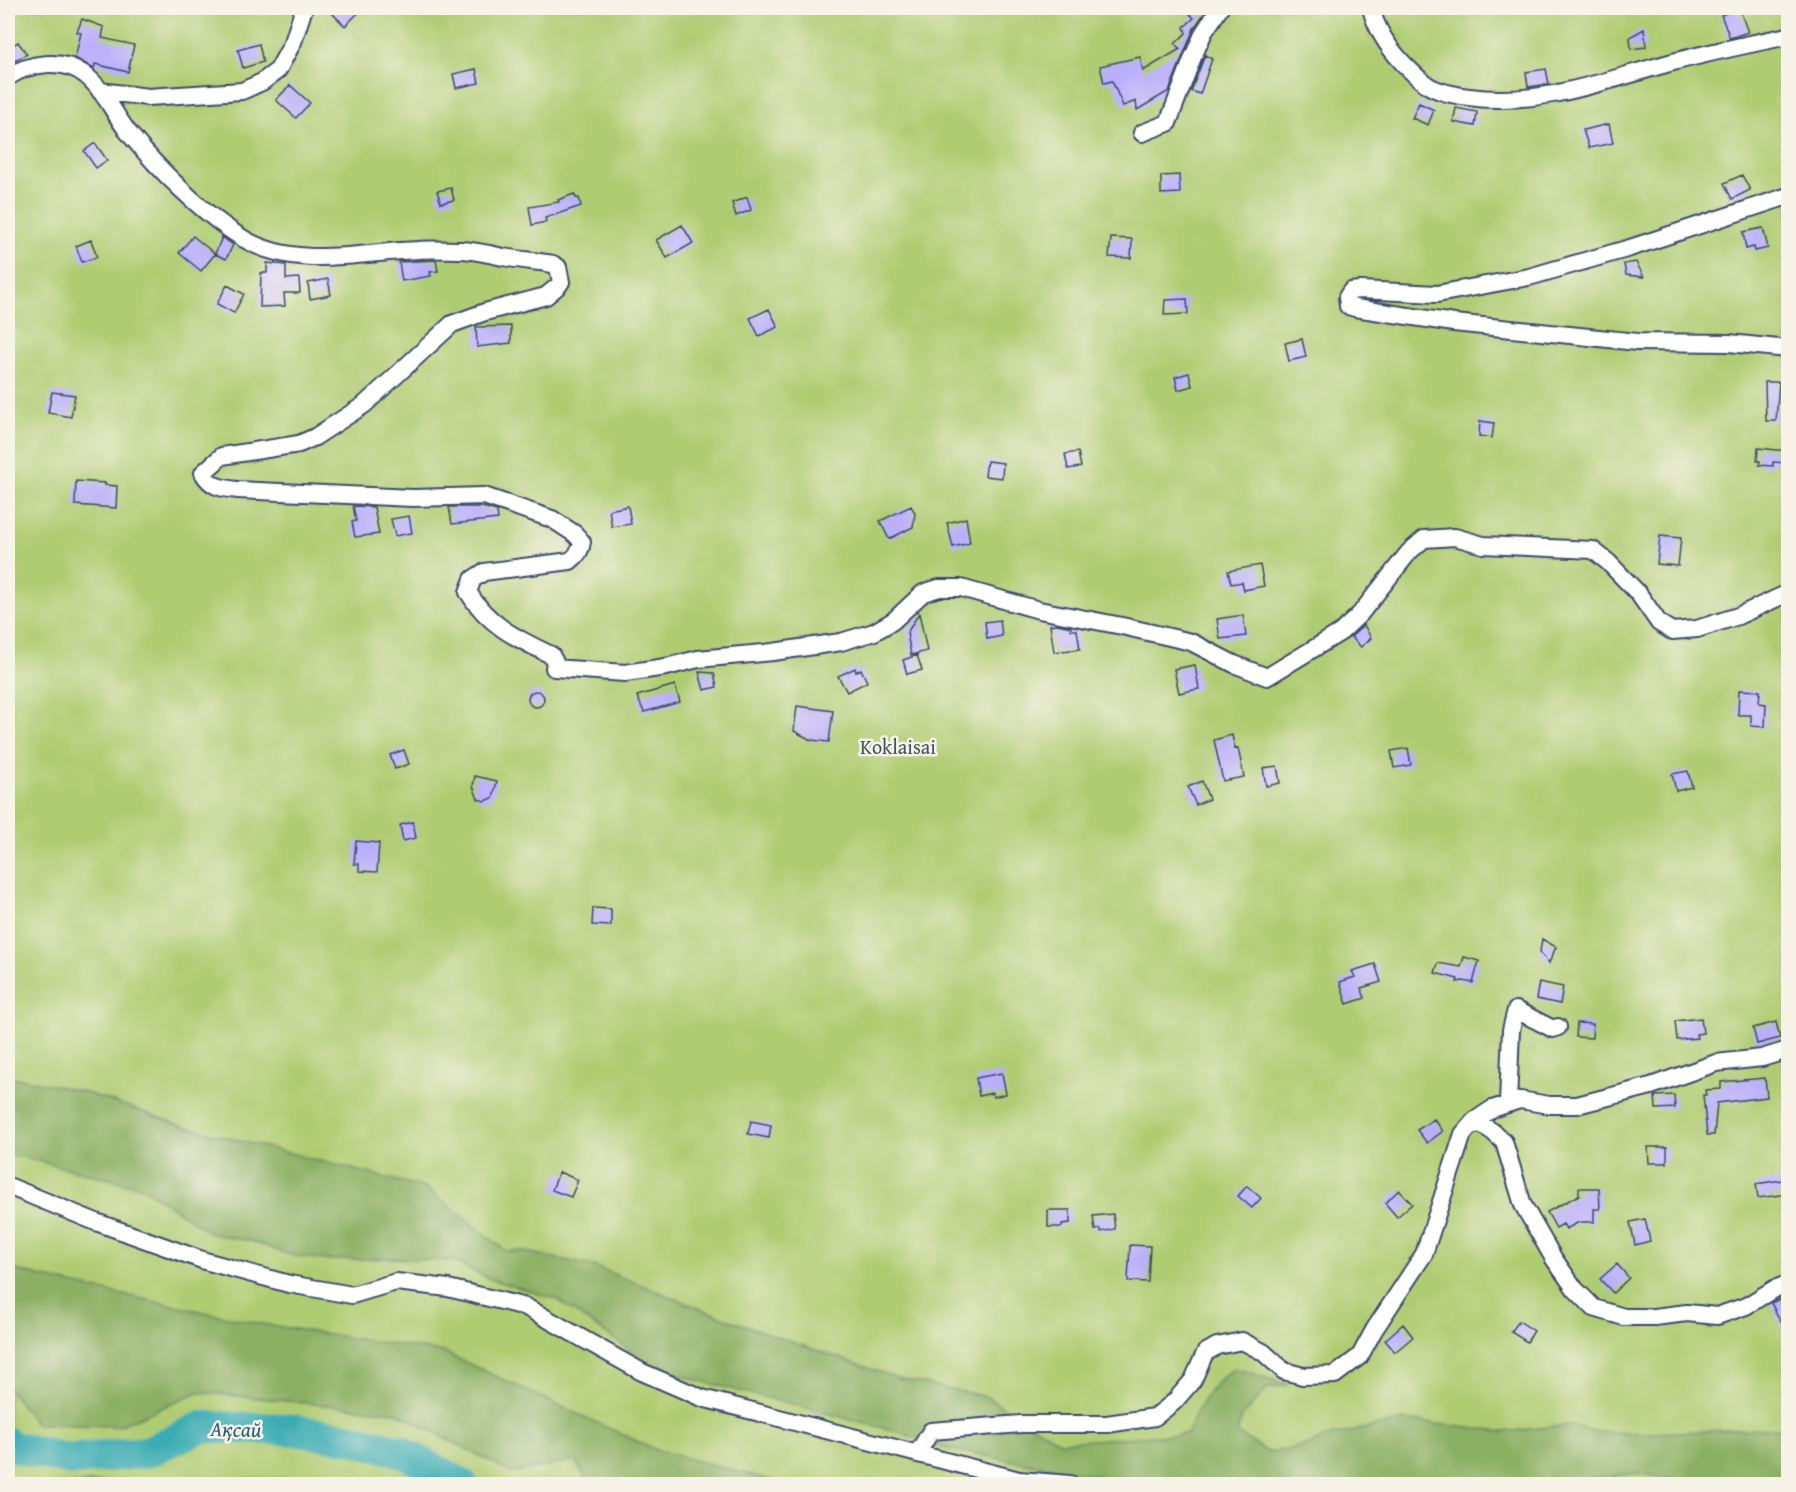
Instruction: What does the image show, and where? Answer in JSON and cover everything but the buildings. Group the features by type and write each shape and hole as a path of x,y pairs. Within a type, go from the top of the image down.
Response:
{"street":[{"path":"99,91 148,97 242,91 262,82 278,70 293,42 304,8"},
{"path":"1142,133 1168,123 1204,32 1220,8"},
{"path":"1371,8 1373,17 1386,42 1411,72 1430,86 1452,94 1487,99 1520,99 1562,92 1675,62 1788,36"},
{"path":"8,77 19,69 58,63 84,74 159,168 211,214 244,239 266,249 306,257 417,250 466,250 553,264 558,267 561,282 546,297 485,312 452,324 364,405 315,437 299,444 222,456 203,473 209,483 238,490 413,498 484,496 552,519 575,534 582,542 581,549 575,557 570,561 484,572 473,579 468,592 479,610 498,627 551,655 555,662 554,668 625,673 666,667 698,659 773,652 842,642 883,627 923,593 939,588 961,588 1039,610 1191,642 1234,664 1267,677 1341,632 1360,614 1409,552 1424,539 1455,537 1483,545 1593,550 1638,593 1659,623 1672,631 1697,629 1738,616 1788,593"},
{"path":"1788,196 1630,248 1529,277 1437,294 1360,290 1351,291 1347,297 1348,306 1355,308 1454,323 1637,342 1729,343 1788,349"},
{"path":"1508,1103 1511,1030 1516,1010 1553,1029 1558,1027"},
{"path":"917,1454 932,1431 1021,1424 1107,1424 1155,1417 1174,1402 1193,1380 1205,1353 1218,1346 1242,1341 1263,1352 1284,1371 1303,1376 1335,1375 1360,1356 1374,1330 1424,1254 1463,1134 1492,1108 1520,1100 1549,1105 1577,1105 1651,1086 1716,1063 1762,1058 1788,1050"},
{"path":"1470,1126 1481,1124 1504,1142 1523,1205 1554,1259 1575,1289 1594,1308 1624,1317 1654,1317 1687,1313 1717,1316 1746,1306 1788,1284"},
{"path":"8,1186 96,1222 205,1261 289,1284 352,1295 396,1282 448,1288 526,1307 642,1372 702,1398 1019,1480 1070,1485"}],"green space":[{"name":"Koklaisai","path":"8,8 1788,8 1788,1484 8,1484"},
{"path":"8,1076 81,1091 187,1127 426,1188 506,1251 521,1251 593,1266 735,1322 897,1378 987,1397 1060,1442 1187,1434 1206,1396 1226,1374 1235,1368 1289,1385 1268,1388 1242,1416 1237,1433 1267,1452 1311,1444 1326,1437 1404,1420 1503,1432 1569,1425 1598,1432 1651,1433 1779,1428 1788,1425 1788,1484 1704,1484 1637,1473 1543,1484 1212,1484 1162,1478 1103,1477 948,1449 892,1430 658,1370 556,1299 490,1279 453,1261 394,1258 329,1260 293,1256 251,1241 212,1234 144,1188 23,1157 8,1156"},
{"path":"8,1268 58,1281 256,1323 443,1352 656,1450 786,1484 589,1484 575,1460 512,1473 396,1412 198,1392 119,1426 36,1424 8,1388"},
{"path":"192,1479 339,1479 352,1484 79,1484"}],"waterway":[{"name":"Ақсай","path":"8,1443 9,1446 71,1460 147,1452 202,1427 286,1429 352,1439 400,1451 462,1484"}]}
